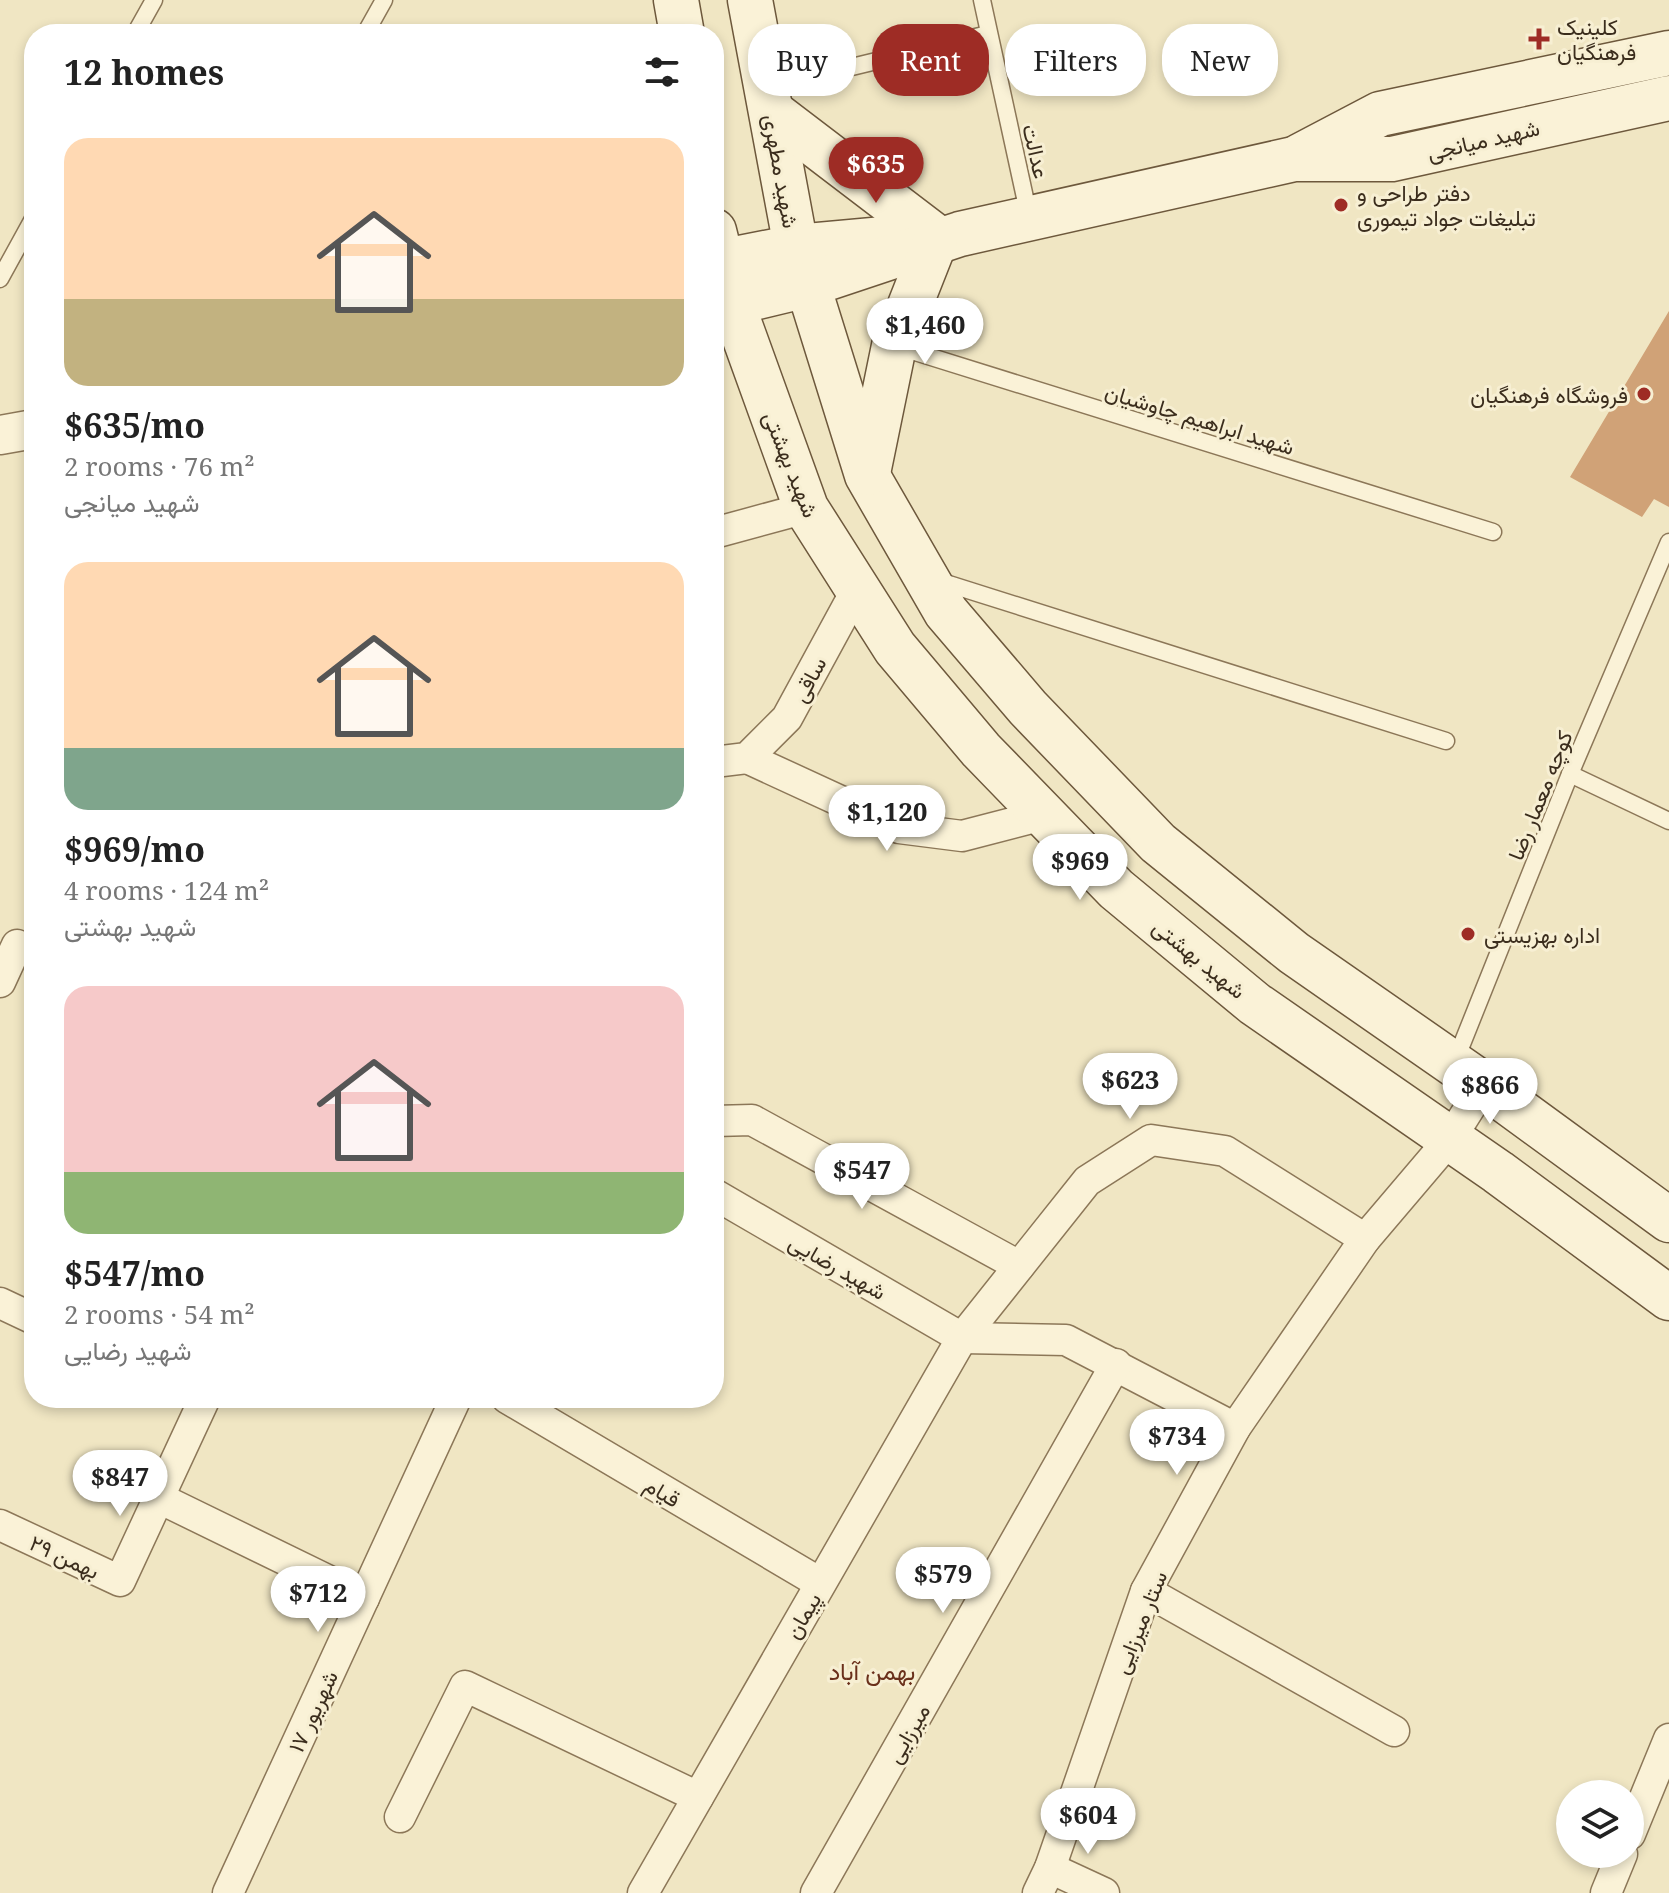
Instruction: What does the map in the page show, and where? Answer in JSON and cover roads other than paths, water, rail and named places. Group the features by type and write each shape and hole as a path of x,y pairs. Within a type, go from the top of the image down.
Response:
{"main road":[{"path":"676,0 680,24"},
{"name":"شهید مطهری","path":"750,0 802,266"},
{"name":"شهید میانجی","path":"1294,159 1380,114 1669,53"},
{"name":"شهید میانجی","path":"724,272 802,266 1294,159 1392,159 1669,98"},
{"path":"769,99 930,239 894,346 867,475"},
{"path":"802,266 867,475 946,612 1028,708 1158,843 1294,953 1669,1220"},
{"name":"شهید بهشتی","path":"724,286 806,508 895,648 981,750 1116,889 1255,1004 1450,1139 1669,1298"}],"street":[{"path":"0,435 24,431"},
{"path":"724,530 806,508"},
{"name":"ساقی","path":"747,758 787,718 856,591"},
{"path":"724,761 747,758 899,828 962,836 1043,815"},
{"path":"0,982 17,945"},
{"name":"ستار میرزایی","path":"1044,1881 1146,1591 1235,1428 1365,1239 1450,1139 1469,1075"},
{"path":"724,1121 752,1120 1019,1266"},
{"name":"پیمان","path":"643,1893 962,1338 1087,1181 1151,1140 1225,1151 1365,1239"},
{"name":"شهید رضایی","path":"724,1200 962,1338"},
{"path":"0,1303 24,1314"},
{"path":"962,1338 1066,1340 1235,1428"},
{"name":"میرزایی","path":"816,1893 1116,1364"},
{"name":"۲۹ بهمن","path":"0,1525 120,1581 200,1408"},
{"name":"۱۷ شهریور","path":"228,1893 451,1408"},
{"name":"قیام","path":"524,1408 820,1583"},
{"path":"159,1498 364,1598"},
{"path":"1146,1591 1394,1731"},
{"path":"400,1817 465,1686 698,1797"},
{"path":"1644,1810 1662,1778 1669,1739"},
{"path":"1606,1893 1616,1868"},
{"path":"1044,1881 1104,1893"}],"lane":[{"path":"141,24 154,0"},
{"path":"371,24 384,0"},
{"name":"عدالت","path":"982,0 986,24"},
{"name":"عدالت","path":"989,38 1029,218"},
{"path":"769,99 872,68"},
{"path":"0,279 24,235"},
{"name":"شهید ابراهیم چاوشیان","path":"894,346 1493,532"},
{"name":"کوچه معمار رضا","path":"1469,1075 1570,774 1669,542"},
{"path":"923,576 1446,741"},
{"path":"1570,774 1669,821"}],"place":[{"name":"کلینیک فرهنگیان","path":"1539,39"},
{"name":"دفتر طراحی و تبلیغات جواد تیموری","path":"1341,205"},
{"name":"فروشگاه فرهنگیان","path":"1644,394"},
{"name":"اداره بهزیستی","path":"1468,934"}],"district":[{"name":"بهمن آباد","path":"872,1670"}]}
